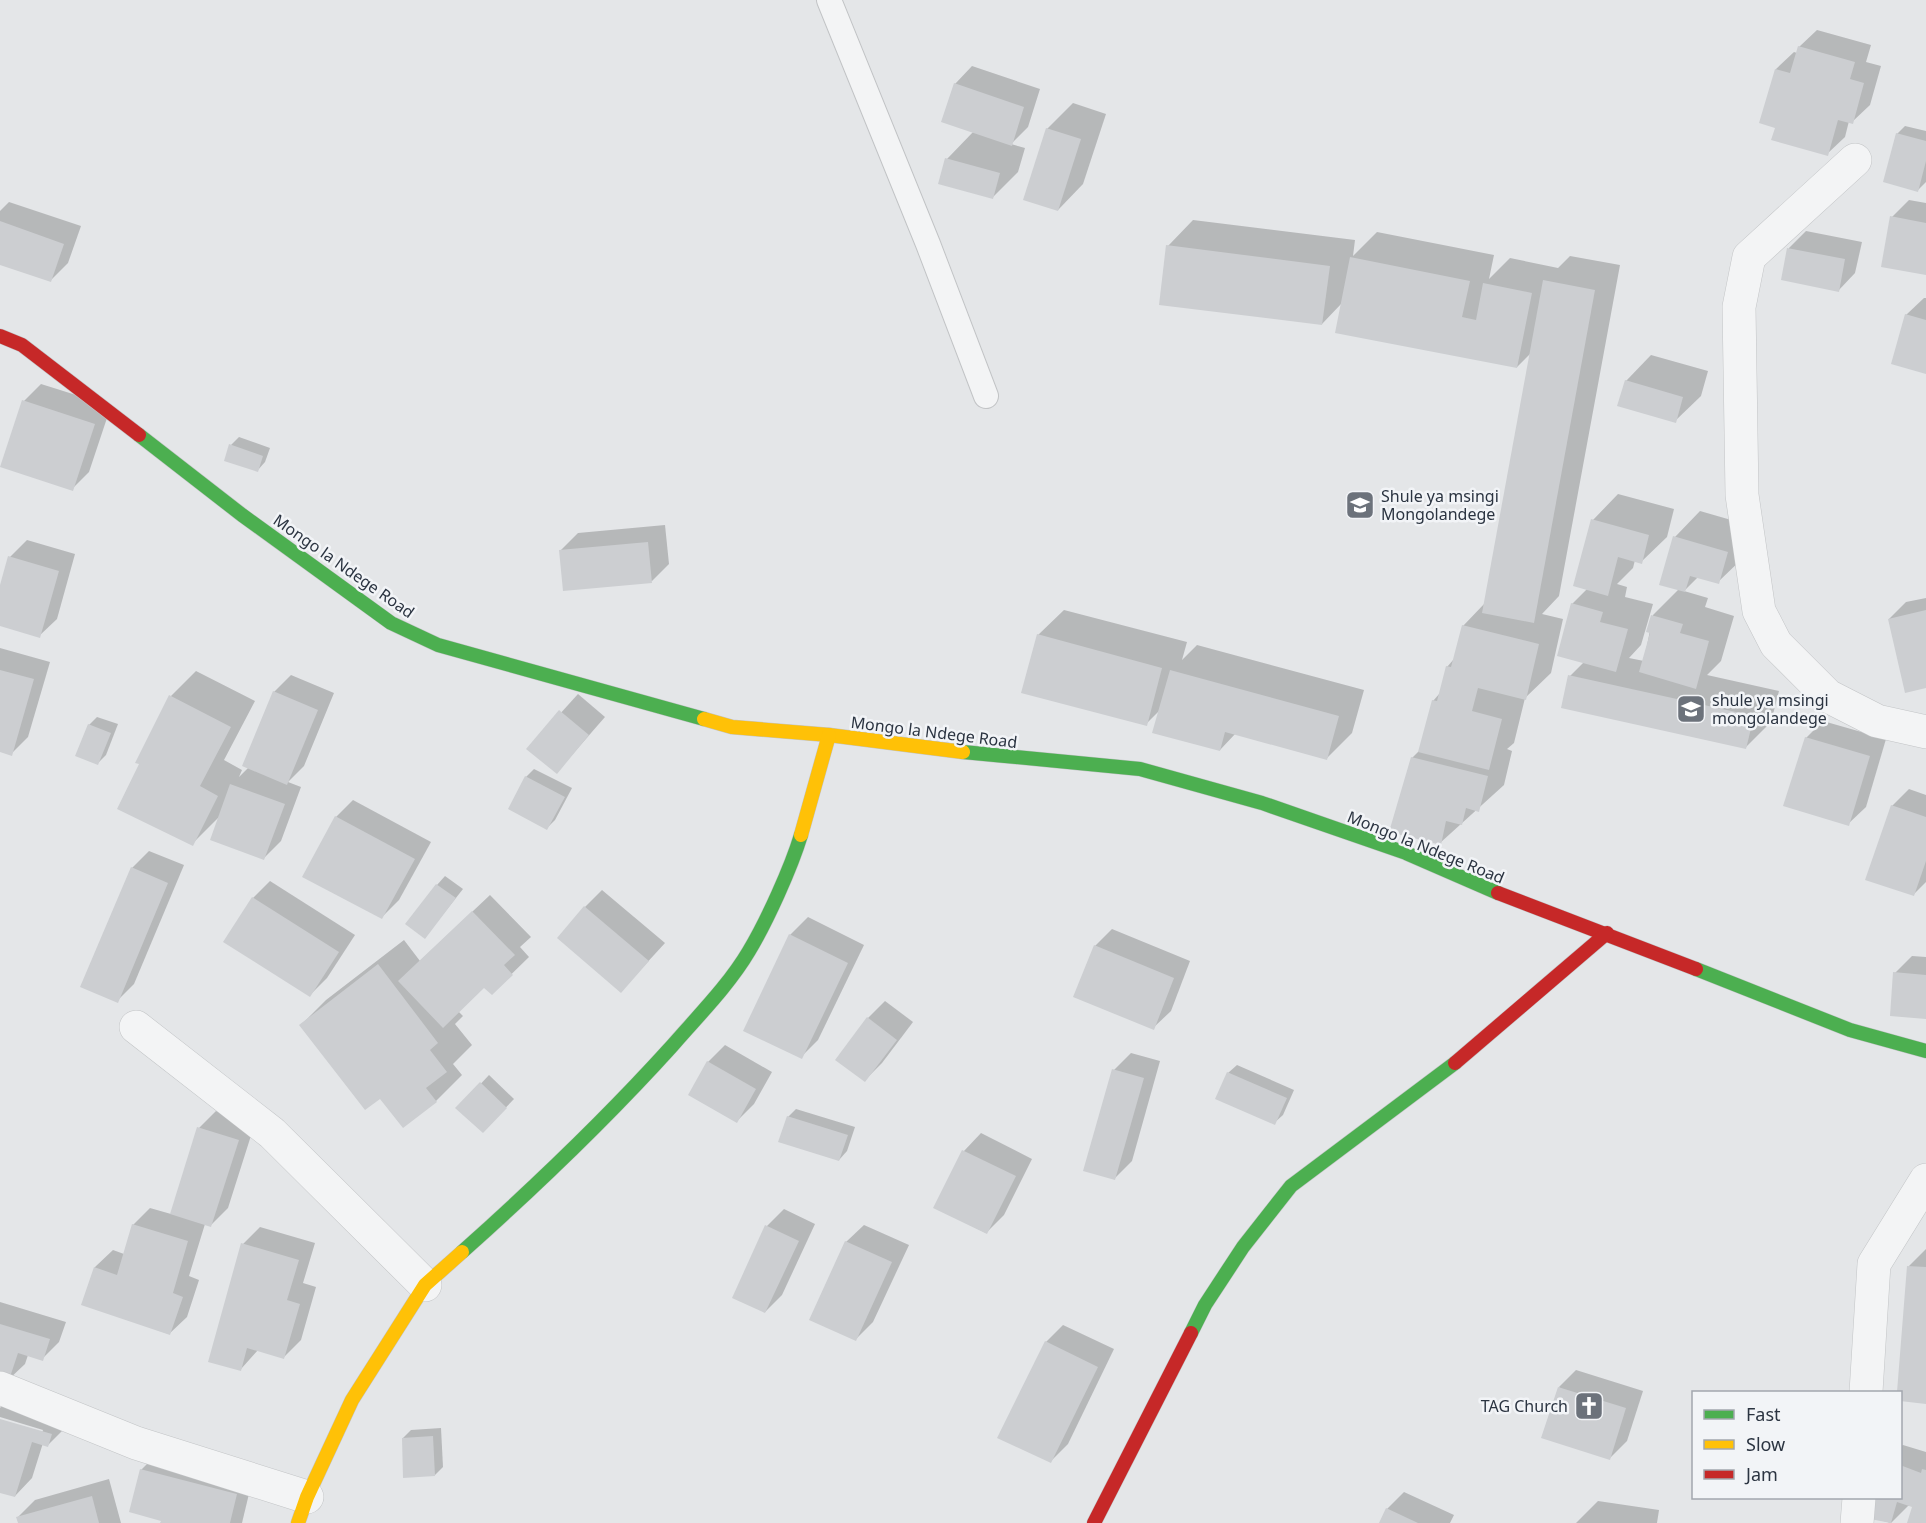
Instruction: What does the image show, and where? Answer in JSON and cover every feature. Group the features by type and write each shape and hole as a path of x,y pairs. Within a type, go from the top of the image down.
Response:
{"street":[{"path":"1855,160 1749,257 1739,307 1742,495 1759,611 1776,644 1828,696 1877,721 1926,732"},
{"name":"Mongo la Ndege Road","path":"0,336 22,345 54,368 242,515 391,623 438,645 732,727 829,735 1017,759 1140,769 1296,814 1406,853 1489,890 1607,933 1850,1030 1926,1051"},
{"path":"0,1388 302,1510 352,1400 424,1285 553,1171 626,1097 695,1020 749,951 795,854 829,735"},
{"path":"1094,1523 1205,1305 1243,1247 1291,1186 1477,1046 1607,933"},
{"path":"136,1027 272,1133 424,1285"},
{"path":"1866,1391 1874,1264 1926,1180"},
{"path":"1857,1523 1859,1499"}],"lane":[{"path":"829,0 928,244 986,396"}],"building":[{"path":"1798,46 1855,62 1850,79 1864,83 1853,124 1838,120 1828,156 1771,140 1775,128 1759,123 1775,69 1790,73"},
{"path":"954,83 1024,107 1012,146 941,122"},
{"path":"1046,128 1081,139 1058,211 1023,200"},
{"path":"1896,133 1926,141 1926,161 1918,192 1883,182"},
{"path":"945,158 1000,173 993,199 938,184"},
{"path":"1890,216 1926,223 1926,275 1881,267"},
{"path":"0,221 64,244 51,282 0,265"},
{"path":"1166,245 1330,266 1322,325 1159,305"},
{"path":"1787,248 1845,259 1839,292 1781,280"},
{"path":"1350,257 1470,281 1462,317 1476,320 1483,283 1532,293 1517,368 1335,333"},
{"path":"1543,280 1595,290 1534,623 1482,613"},
{"path":"1905,314 1926,320 1926,374 1891,364"},
{"path":"1625,380 1683,397 1676,423 1617,406"},
{"path":"22,400 95,424 73,491 0,467"},
{"path":"229,444 263,456 258,472 224,461"},
{"path":"1591,519 1649,535 1642,564 1618,557 1608,596 1573,586"},
{"path":"1673,536 1728,552 1719,584 1690,576 1685,592 1659,585"},
{"path":"648,542 652,583 563,591 559,550"},
{"path":"8,556 59,571 40,638 0,626 0,585"},
{"path":"1571,603 1603,612 1600,622 1628,629 1616,672 1557,656"},
{"path":"1926,610 1926,688 1905,693 1888,619"},
{"path":"1651,615 1683,624 1680,633 1709,641 1696,689 1639,672 1650,633 1646,632"},
{"path":"1462,625 1539,644 1526,700 1478,688 1472,711 1502,719 1489,770 1418,752 1432,700 1437,701 1446,666 1451,667"},
{"path":"1037,634 1162,668 1147,726 1021,693"},
{"path":"0,670 34,679 12,756 0,752"},
{"path":"1170,670 1339,716 1327,760 1225,732 1220,751 1152,733"},
{"path":"1568,675 1754,716 1746,749 1561,708"},
{"path":"273,691 318,710 287,785 242,766"},
{"path":"169,695 231,727 200,786 218,796 193,846 117,809 139,764 135,763"},
{"path":"559,710 589,735 557,774 526,749"},
{"path":"88,724 111,733 98,765 75,756"},
{"path":"1805,737 1870,756 1849,826 1783,806"},
{"path":"1411,757 1488,776 1479,812 1466,808 1462,825 1446,821 1441,845 1389,832"},
{"path":"525,776 565,797 547,830 508,809"},
{"path":"230,784 285,804 264,860 210,840"},
{"path":"1891,805 1926,817 1926,861 1914,896 1865,880"},
{"path":"335,816 415,859 382,919 302,877"},
{"path":"131,867 168,883 118,1003 80,987"},
{"path":"436,884 456,898 425,939 405,924"},
{"path":"252,897 339,952 310,997 223,942"},
{"path":"584,906 649,961 621,993 557,938"},
{"path":"472,911 515,955 504,965 513,975 492,995 484,988 443,1028 398,981"},
{"path":"789,934 848,963 802,1059 743,1031"},
{"path":"1094,945 1174,978 1154,1030 1073,997"},
{"path":"378,964 438,1043 430,1050 447,1072 426,1088 437,1102 403,1128 380,1099 365,1110 299,1025"},
{"path":"1893,972 1926,975 1926,1019 1890,1016"},
{"path":"867,1017 897,1040 865,1082 835,1060"},
{"path":"707,1061 756,1089 737,1123 688,1095"},
{"path":"1112,1069 1144,1078 1115,1180 1083,1171"},
{"path":"1227,1072 1287,1098 1275,1125 1215,1099"},
{"path":"480,1082 507,1108 483,1133 455,1108"},
{"path":"787,1116 848,1135 839,1161 778,1142"},
{"path":"197,1127 239,1140 211,1227 170,1214"},
{"path":"962,1150 1016,1176 987,1234 933,1208"},
{"path":"132,1224 188,1241 173,1293 183,1297 170,1335 81,1305 94,1267 117,1275"},
{"path":"765,1225 799,1241 765,1313 732,1298"},
{"path":"845,1241 892,1262 856,1341 809,1320"},
{"path":"241,1243 299,1260 287,1300 300,1304 284,1359 247,1348 241,1371 208,1362"},
{"path":"1907,1266 1926,1267 1926,1404 1902,1401 1902,1391 1897,1391"},
{"path":"0,1324 50,1339 43,1361 18,1353 8,1383 0,1381"},
{"path":"1045,1341 1098,1367 1051,1463 997,1438"},
{"path":"1558,1387 1626,1408 1610,1460 1541,1438"},
{"path":"0,1419 52,1434 48,1447 32,1442 15,1497 0,1493"},
{"path":"433,1436 435,1476 403,1478 402,1438"},
{"path":"1902,1466 1921,1473 1922,1469 1926,1470 1926,1523 1907,1523 1912,1507 1897,1502 1891,1523 1870,1519 1875,1499 1902,1499"},
{"path":"140,1469 237,1494 230,1523 160,1523 161,1521 129,1512"},
{"path":"92,1496 99,1523 18,1523 16,1517"},
{"path":"1386,1508 1418,1523 1379,1523"}],"traffic: fast":[{"path":"139,435 242,515 391,623 438,645 704,719"},
{"path":"963,752 1140,769 1262,803 1406,853 1498,893"},
{"path":"462,1252 596,1126 723,988 741,964 763,925 785,878 801,835"},
{"path":"1696,969 1850,1030 1926,1051"},
{"path":"1191,1333 1205,1305 1243,1247 1291,1186 1455,1063"}],"traffic: slow":[{"path":"704,719 732,727 829,735 963,752"},
{"path":"801,835 829,735"},
{"path":"298,1523 307,1497 352,1400 425,1285 462,1252"}],"traffic: jam":[{"path":"0,336 22,345 139,435"},
{"path":"1498,893 1696,969"},
{"path":"1455,1063 1607,933"},
{"path":"1094,1523 1191,1333"}],"place":[{"name":"Shule ya msingi Mongolandege","path":"1360,505"},
{"name":"shule ya msingi mongolandege","path":"1691,709"},
{"name":"TAG Church","path":"1589,1406"}]}
